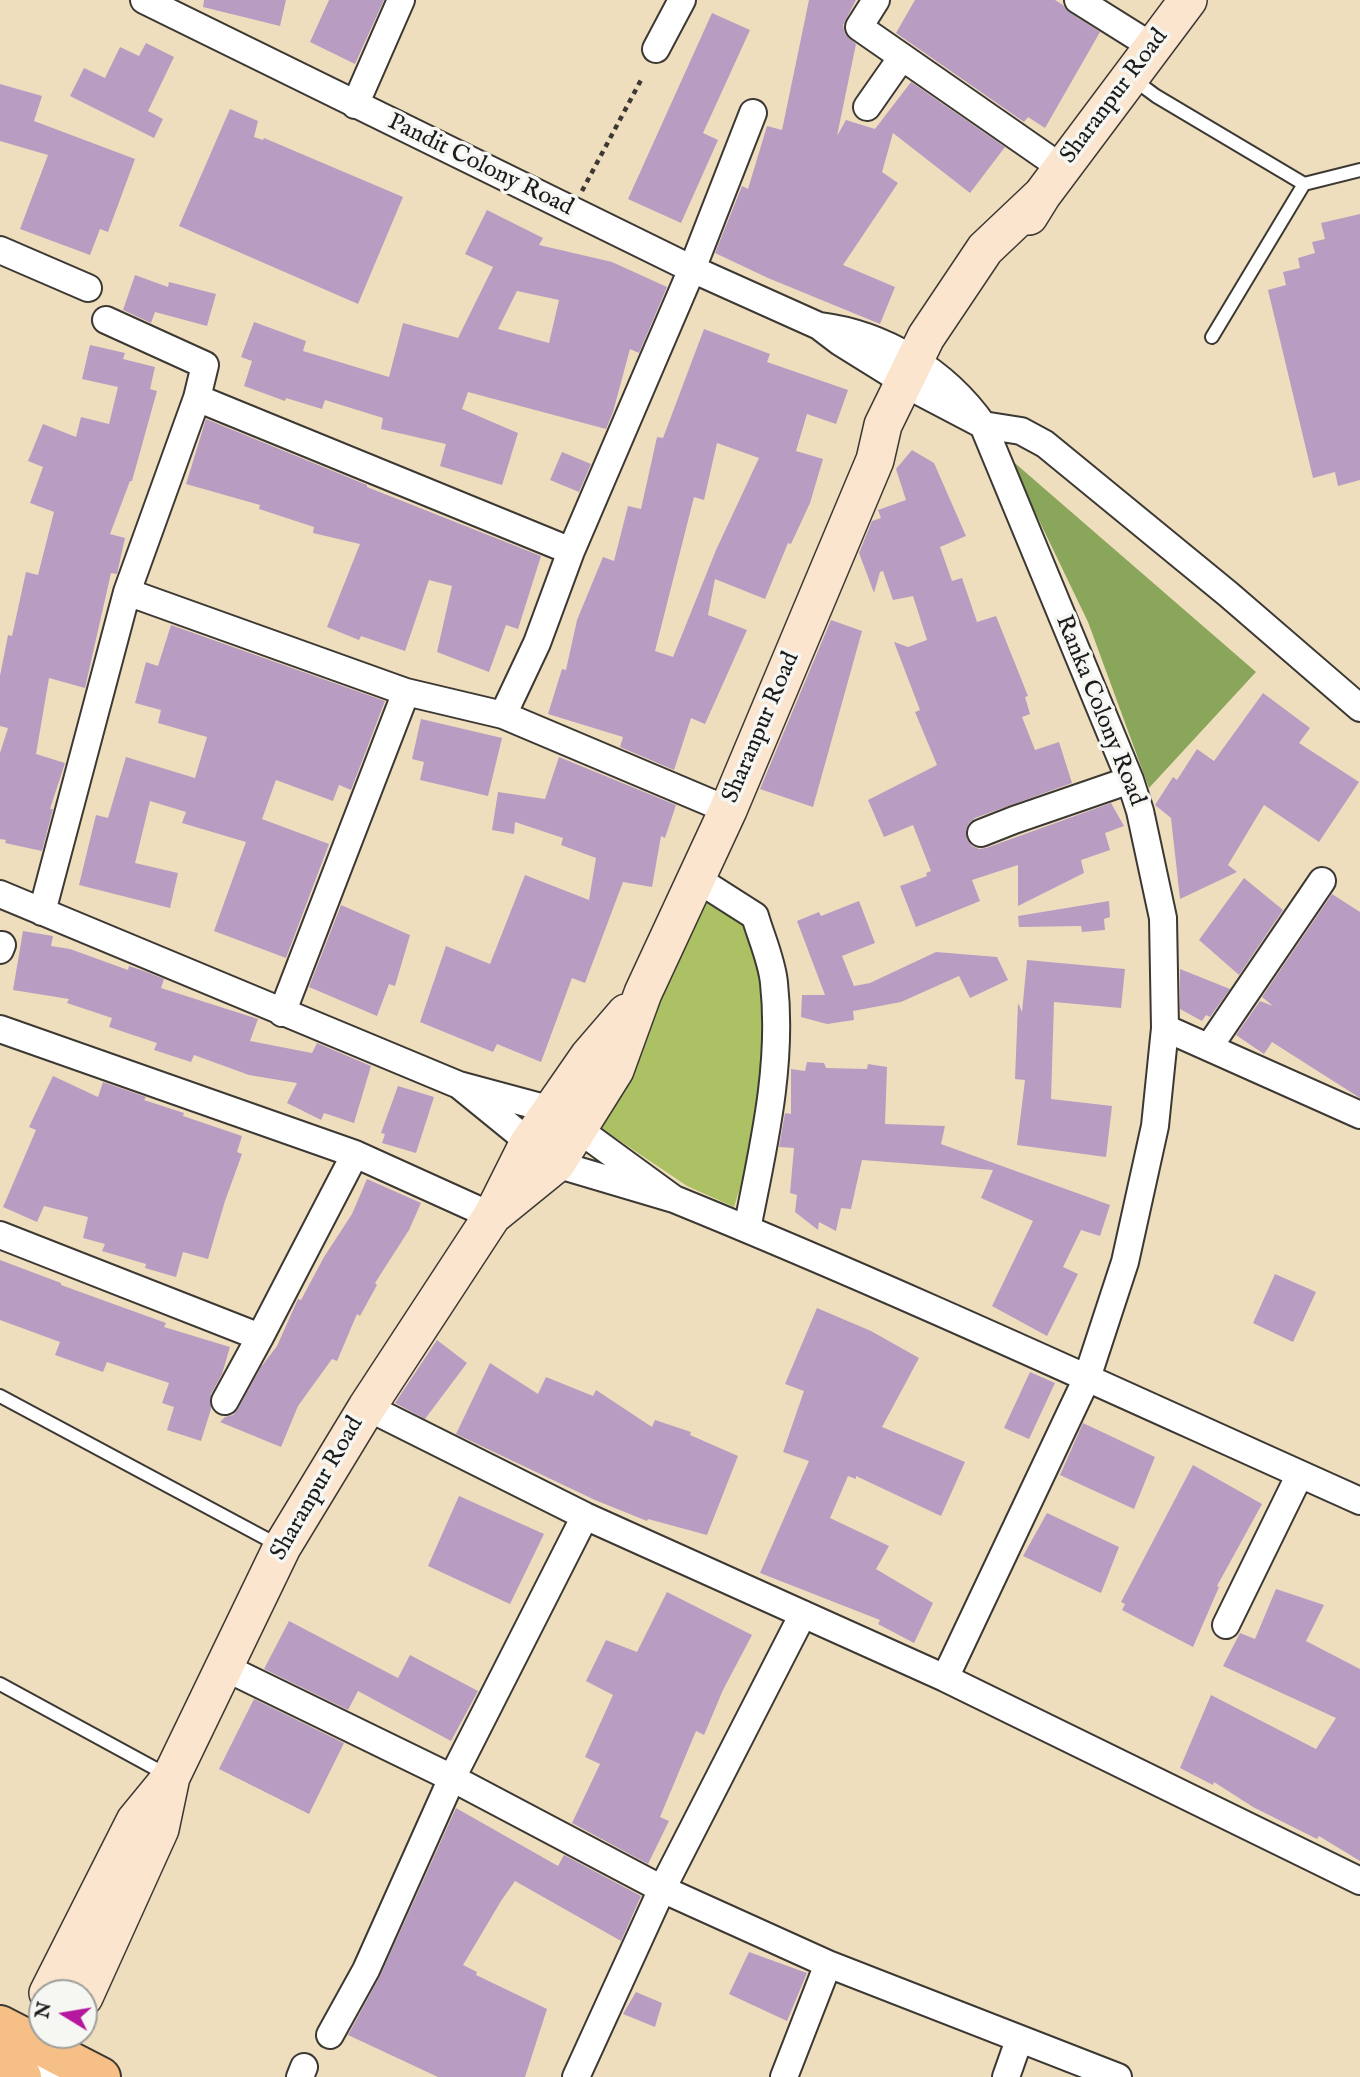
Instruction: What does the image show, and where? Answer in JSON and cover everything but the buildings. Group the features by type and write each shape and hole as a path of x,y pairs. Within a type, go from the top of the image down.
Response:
{"main road":[{"name":"Sharanpur Road","path":"55,1979 135,1821 171,1777 282,1547 367,1407 492,1216 566,1120 589,1056 643,993 728,810 875,460 883,425 919,377 926,337 985,249 1052,181 1188,0"},
{"name":"Sharanpur Road","path":"92,1979 160,1829 171,1777"},
{"path":"28,2052 101,2077"}],"street":[{"name":"Pandit Colony Road","path":"144,0 189,10 355,105 692,269 819,326 840,342 919,377"},
{"path":"355,105 401,0"},
{"path":"656,49 682,0"},
{"path":"876,0 859,27 902,57 1052,181"},
{"path":"1078,0 1153,47"},
{"path":"867,107 902,57"},
{"path":"503,715 537,643 571,551 692,269 753,113"},
{"path":"0,250 88,288"},
{"path":"42,912 127,592 197,398 205,365 106,320"},
{"name":"Ranka Colony Road","path":"919,377 966,401 983,425 1130,780 1140,811 1163,918 1165,1028 1156,1126 1125,1262 1087,1378 944,1678"},
{"path":"197,398 571,551"},
{"path":"983,425 1021,431 1045,444 1228,594 1360,708"},
{"path":"127,592 406,692 503,715 728,810"},
{"path":"282,1013 406,692"},
{"path":"981,833 1130,780"},
{"path":"697,879 755,916 774,981 776,1063 747,1229"},
{"path":"1209,1047 1322,880"},
{"path":"0,894 459,1085 566,1120 674,1199"},
{"path":"1165,1028 1360,1115"},
{"path":"0,1029 355,1154 492,1216"},
{"path":"459,1085 542,1154 674,1199 747,1229 1360,1501"},
{"path":"225,1401 355,1154"},
{"path":"0,1235 260,1337"},
{"path":"367,1407 585,1516 944,1678 1360,1881"},
{"path":"1226,1625 1300,1474"},
{"path":"330,2035 366,1970 452,1777 585,1516"},
{"path":"576,2077 662,1889 803,1614"},
{"path":"224,1667 452,1777 662,1889 828,1964 1118,2077"},
{"path":"785,2077 828,1964"},
{"path":"1006,2077 1019,2040"}],"lane":[{"path":"1130,77 1156,96 1304,184 1360,170"},
{"path":"1212,337 1304,184"},
{"path":"0,1396 282,1547"},
{"path":"0,1684 171,1777"}],"path":[{"path":"572,210 640,80"}],"green space":[{"path":"1009,458 1256,672 1149,788 1088,622"},
{"path":"704,894 745,919 760,990 763,1027 759,1100 753,1136 734,1207 687,1186 601,1128"}]}
